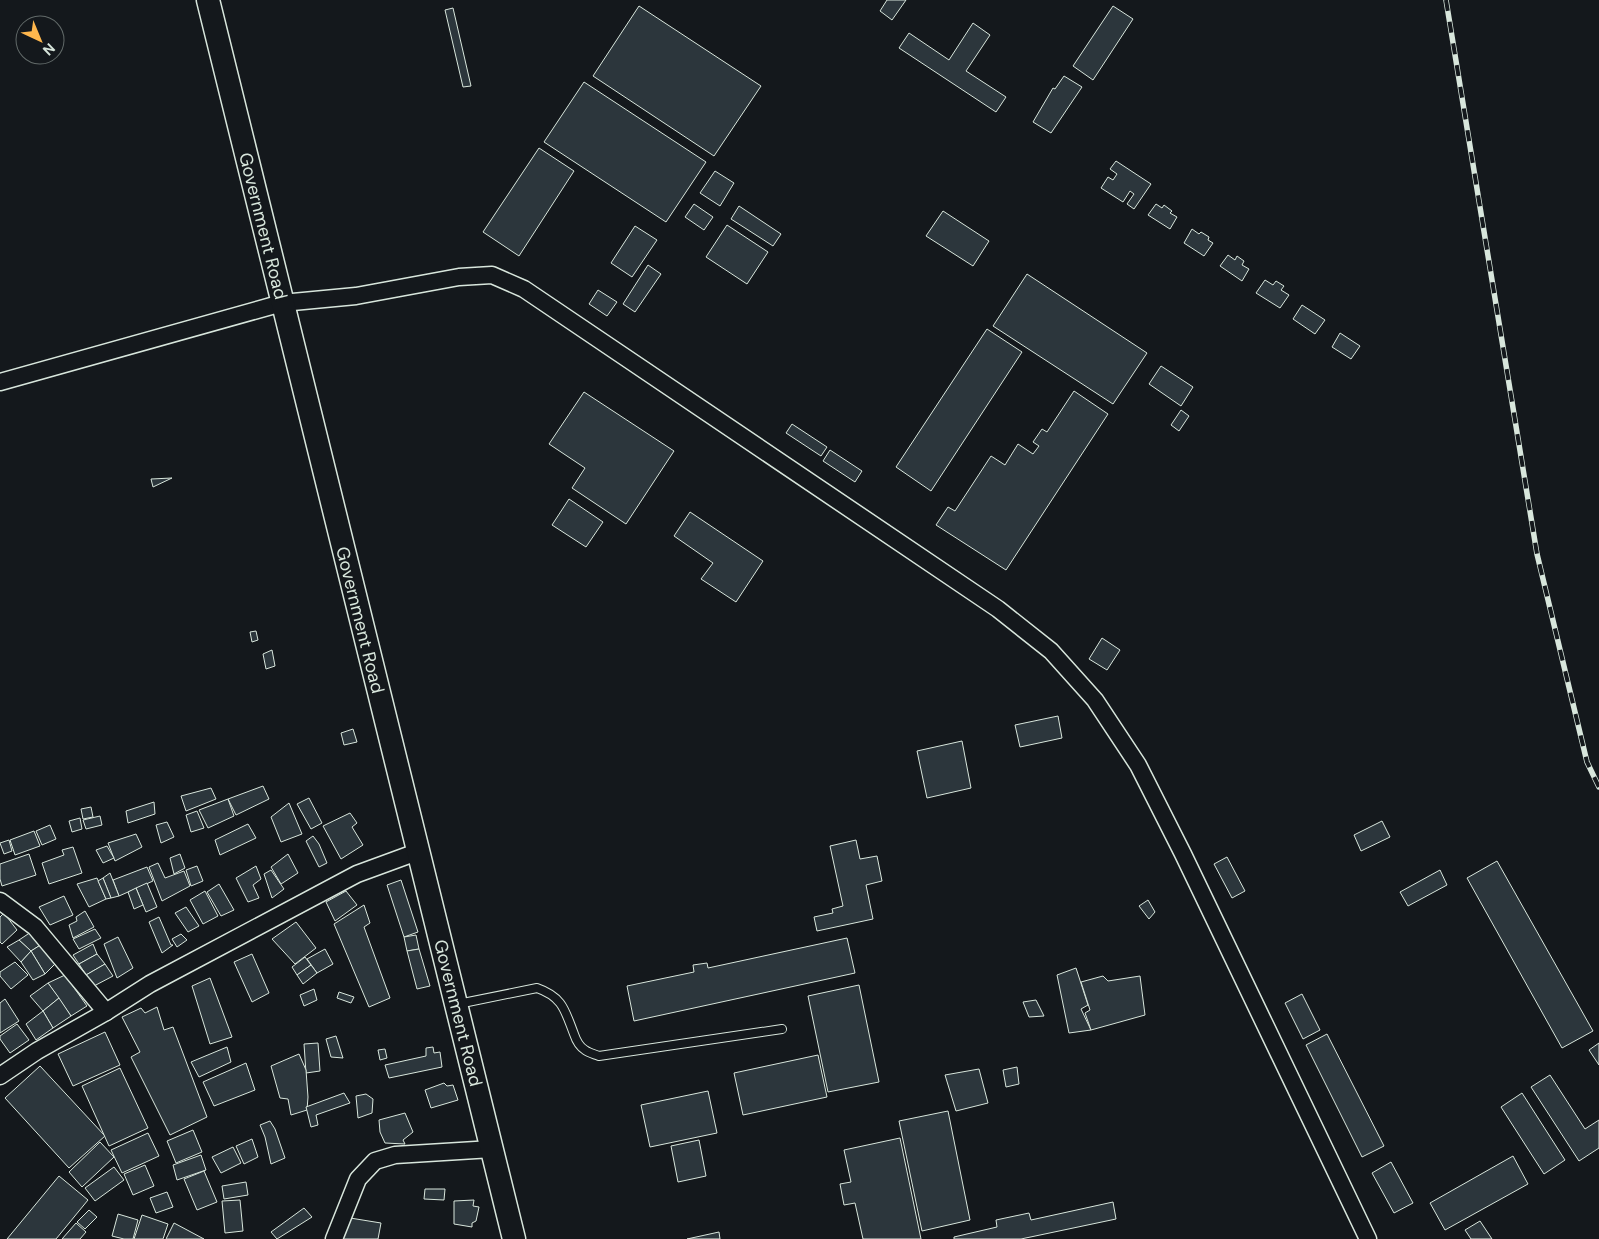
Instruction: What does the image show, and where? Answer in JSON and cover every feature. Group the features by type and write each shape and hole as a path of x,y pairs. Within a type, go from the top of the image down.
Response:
{"street":[{"name":"Government Road","path":"208,0 514,1239"},
{"path":"0,382 282,303 356,296 468,276 492,275 524,289 998,609 1050,651 1095,700 1138,766 1183,854 1368,1239"},
{"path":"0,1076 37,1051 106,1012 150,984 357,874 417,852"},
{"path":"0,901 36,927 106,1012"},
{"path":"334,1239 358,1179 375,1161 395,1155 492,1149"}],"lane":[{"path":"456,1005 537,988 556,997 562,1004 580,1046 583,1050 599,1056 782,1030"}],"building":[{"path":"887,0 906,0 892,20 880,11"},
{"path":"639,6 761,86 714,156 593,76"},
{"path":"1113,6 1133,19 1093,80 1073,66"},
{"path":"453,8 471,86 463,87 445,10"},
{"path":"973,23 990,35 966,71 1006,97 996,112 899,48 909,33 949,60"},
{"path":"1064,76 1082,87 1051,133 1033,122 1053,88 1055,89"},
{"path":"584,82 706,162 666,222 544,142"},
{"path":"539,148 574,171 519,256 483,232"},
{"path":"1116,161 1151,184 1134,209 1127,204 1134,194 1130,191 1123,202 1101,188 1108,177 1113,180 1117,174 1110,169"},
{"path":"715,171 734,183 720,206 700,193"},
{"path":"694,204 713,217 704,230 685,217"},
{"path":"1156,204 1162,208 1164,205 1172,211 1170,213 1177,217 1170,229 1148,215"},
{"path":"739,206 781,234 773,246 731,219"},
{"path":"943,211 989,241 973,266 926,236"},
{"path":"727,225 768,252 747,284 706,257"},
{"path":"635,226 657,240 632,277 611,263"},
{"path":"1192,229 1199,234 1201,232 1209,237 1208,240 1213,243 1204,256 1184,243"},
{"path":"1228,255 1235,260 1237,256 1244,261 1242,265 1249,269 1242,281 1220,266"},
{"path":"648,265 661,274 635,312 623,304"},
{"path":"1027,274 1147,353 1113,404 993,326"},
{"path":"1265,280 1273,285 1276,281 1284,286 1281,290 1289,295 1280,308 1256,293"},
{"path":"598,290 617,302 607,316 589,304"},
{"path":"1302,305 1325,320 1315,334 1293,319"},
{"path":"987,329 1022,352 931,491 896,467"},
{"path":"1340,333 1360,346 1351,359 1332,347"},
{"path":"1161,366 1193,387 1181,406 1149,384"},
{"path":"1074,391 1108,414 1006,570 936,525 948,507 955,511 991,456 1005,465 1018,444 1033,454 1039,446 1033,442 1042,429 1047,432"},
{"path":"584,392 674,451 626,524 572,488 585,468 549,444"},
{"path":"1181,410 1189,416 1179,431 1171,425"},
{"path":"792,424 827,447 821,456 786,433"},
{"path":"830,450 862,471 855,482 823,461"},
{"path":"172,478 153,487 151,479"},
{"path":"569,499 603,522 586,547 552,525"},
{"path":"690,512 763,561 736,602 701,579 713,563 674,536"},
{"path":"256,631 258,640 252,642 250,632"},
{"path":"1102,638 1120,650 1107,670 1089,659"},
{"path":"272,650 275,666 266,669 263,654"},
{"path":"1058,716 1062,738 1020,747 1015,725"},
{"path":"353,729 357,742 344,745 341,733"},
{"path":"962,741 971,788 927,798 917,751"},
{"path":"263,786 269,799 236,815 228,799"},
{"path":"211,788 216,799 186,811 181,796"},
{"path":"309,798 322,823 311,829 297,804"},
{"path":"228,799 234,816 208,828 199,810"},
{"path":"154,802 155,814 128,823 126,811"},
{"path":"289,803 302,834 281,842 271,817"},
{"path":"91,807 93,817 83,819 81,809"},
{"path":"197,811 204,828 191,832 186,815"},
{"path":"350,813 357,823 352,827 363,845 341,859 323,826"},
{"path":"100,816 102,825 86,829 83,820"},
{"path":"80,818 82,829 72,832 69,821"},
{"path":"1382,821 1390,837 1361,851 1354,835"},
{"path":"167,822 174,837 161,843 156,825"},
{"path":"248,824 256,838 220,855 215,840"},
{"path":"50,825 56,839 42,845 36,831"},
{"path":"34,831 40,846 15,855 10,840"},
{"path":"136,834 142,847 115,861 108,843"},
{"path":"313,836 319,844 327,863 319,867 306,841"},
{"path":"9,840 12,851 4,854 0,843"},
{"path":"856,840 860,859 877,856 882,881 866,885 873,919 817,931 814,917 833,913 832,909 843,906 830,846"},
{"path":"107,846 114,858 103,863 96,850"},
{"path":"73,847 82,873 49,884 42,863 64,855 62,850"},
{"path":"29,854 36,875 2,886 0,864"},
{"path":"180,854 185,868 174,874 170,858"},
{"path":"288,854 298,873 281,884 271,867"},
{"path":"1227,857 1245,891 1232,898 1214,864"},
{"path":"1497,861 1593,1031 1562,1048 1467,878"},
{"path":"158,863 165,878 184,871 190,886 162,901 149,867"},
{"path":"197,866 203,881 191,886 186,870"},
{"path":"256,866 261,879 253,885 259,898 248,902 236,878"},
{"path":"147,867 153,881 119,896 113,880"},
{"path":"271,870 284,889 272,898 264,874"},
{"path":"1440,870 1447,885 1408,906 1400,892"},
{"path":"110,873 119,896 111,898 103,878"},
{"path":"97,878 106,899 89,907 77,884"},
{"path":"103,878 111,898 106,899 98,881"},
{"path":"401,880 418,932 404,937 387,885"},
{"path":"147,883 157,907 146,912 136,888"},
{"path":"219,884 234,910 221,916 207,892"},
{"path":"136,888 143,905 134,909 128,892"},
{"path":"205,891 218,916 203,924 190,900"},
{"path":"346,891 357,905 335,921 326,902"},
{"path":"64,896 73,915 50,925 39,907"},
{"path":"1148,900 1155,912 1149,919 1139,906"},
{"path":"364,905 370,923 364,927 390,998 369,1007 334,924"},
{"path":"186,907 199,926 188,932 175,913"},
{"path":"85,911 94,927 73,938 69,925 77,921 76,917"},
{"path":"4,913 17,930 2,944 0,942 0,917"},
{"path":"159,917 171,945 173,945 162,953 149,922"},
{"path":"296,922 316,948 295,964 272,939"},
{"path":"95,929 101,938 79,949 73,939"},
{"path":"31,932 42,944 31,951 19,940"},
{"path":"181,934 187,940 177,947 172,939"},
{"path":"416,935 419,949 407,951 404,937"},
{"path":"118,937 133,968 117,978 104,944"},
{"path":"847,938 855,973 634,1021 627,986 694,972 693,965 707,963 708,968"},
{"path":"19,940 31,951 21,962 7,947"},
{"path":"42,944 56,963 45,974 31,951"},
{"path":"93,944 97,954 79,964 73,955"},
{"path":"325,949 333,964 317,973 307,959"},
{"path":"419,949 430,986 417,989 407,951"},
{"path":"31,951 45,974 33,980 21,962"},
{"path":"97,954 105,964 86,975 79,964"},
{"path":"252,954 269,993 252,1002 234,962"},
{"path":"305,957 311,965 297,975 292,967"},
{"path":"15,962 28,975 11,989 0,976 0,972"},
{"path":"105,964 113,976 94,986 86,975"},
{"path":"311,965 317,973 303,984 297,975"},
{"path":"1076,968 1088,1005 1081,1009 1091,1030 1069,1033 1057,975"},
{"path":"65,975 87,1006 71,1016 48,983"},
{"path":"1103,976 1108,981 1140,976 1145,1015 1091,1030 1085,1013 1090,1010 1081,982"},
{"path":"210,978 232,1037 210,1044 192,986"},
{"path":"48,983 59,998 43,1011 30,996"},
{"path":"859,985 879,1082 828,1092 808,996"},
{"path":"314,989 317,1000 304,1006 300,995"},
{"path":"339,992 354,997 351,1003 337,998"},
{"path":"1302,994 1320,1030 1303,1039 1285,1003"},
{"path":"59,998 71,1016 53,1028 43,1011"},
{"path":"5,999 19,1021 0,1033 0,1003"},
{"path":"1036,1000 1044,1016 1029,1017 1023,1002"},
{"path":"157,1007 164,1030 173,1027 207,1117 170,1135 131,1057 140,1052 122,1017 141,1008 145,1013"},
{"path":"43,1011 53,1028 36,1040 26,1024"},
{"path":"17,1024 29,1040 10,1053 0,1039 0,1036"},
{"path":"105,1032 120,1065 73,1086 58,1054"},
{"path":"1327,1034 1384,1146 1362,1157 1306,1045"},
{"path":"336,1036 343,1058 331,1057 326,1039"},
{"path":"318,1043 320,1071 306,1073 304,1044"},
{"path":"1599,1043 1599,1065 1589,1050"},
{"path":"227,1047 231,1062 199,1077 191,1062"},
{"path":"433,1047 434,1053 440,1052 442,1067 389,1078 385,1065 426,1056 426,1048"},
{"path":"385,1049 387,1058 380,1060 378,1050"},
{"path":"299,1054 306,1070 307,1110 291,1115 288,1099 280,1098 271,1066"},
{"path":"818,1055 827,1097 743,1115 734,1073"},
{"path":"246,1063 255,1090 214,1106 203,1082"},
{"path":"40,1066 105,1136 69,1168 5,1098"},
{"path":"1017,1067 1019,1084 1006,1087 1003,1070"},
{"path":"120,1068 148,1128 109,1146 82,1086"},
{"path":"979,1069 988,1103 956,1111 945,1075"},
{"path":"1550,1075 1585,1129 1599,1120 1599,1148 1579,1161 1531,1087"},
{"path":"444,1083 447,1086 453,1085 458,1100 431,1108 425,1090"},
{"path":"708,1091 717,1133 650,1147 641,1105"},
{"path":"344,1093 350,1103 316,1115 318,1125 311,1127 306,1107"},
{"path":"1522,1093 1565,1160 1544,1174 1501,1107"},
{"path":"366,1094 373,1099 372,1113 358,1118 356,1096"},
{"path":"948,1111 970,1220 922,1231 899,1121"},
{"path":"405,1113 413,1132 403,1140 405,1144 385,1143 380,1132 379,1120"},
{"path":"270,1121 275,1129 285,1158 271,1164 265,1137 260,1125"},
{"path":"193,1130 202,1152 176,1163 167,1141"},
{"path":"148,1133 159,1156 122,1173 111,1150"},
{"path":"900,1138 921,1239 863,1239 855,1203 844,1205 840,1184 851,1182 844,1150"},
{"path":"252,1139 258,1157 244,1164 236,1146"},
{"path":"699,1140 706,1176 678,1182 671,1146"},
{"path":"100,1142 114,1157 82,1187 69,1172"},
{"path":"233,1147 241,1163 221,1173 212,1157"},
{"path":"201,1155 206,1170 177,1180 173,1165"},
{"path":"1513,1156 1528,1184 1445,1230 1430,1203"},
{"path":"1391,1162 1413,1203 1394,1213 1372,1173"},
{"path":"145,1165 154,1186 133,1195 124,1174"},
{"path":"114,1167 124,1180 95,1201 85,1188"},
{"path":"204,1171 217,1202 197,1210 184,1179"},
{"path":"59,1176 88,1200 56,1239 7,1239"},
{"path":"246,1182 248,1195 224,1199 222,1186"},
{"path":"425,1189 445,1189 444,1200 424,1199"},
{"path":"167,1192 173,1207 156,1213 150,1198"},
{"path":"240,1200 243,1231 225,1233 222,1201"},
{"path":"474,1200 473,1206 479,1207 476,1221 472,1223 472,1227 454,1224 454,1201"},
{"path":"1113,1202 1116,1219 1021,1239 954,1239 954,1237 997,1227 996,1220 1029,1213 1031,1220"},
{"path":"304,1208 312,1217 277,1239 271,1232"},
{"path":"89,1210 97,1217 85,1229 77,1222"},
{"path":"118,1214 138,1220 133,1239 112,1236"},
{"path":"142,1215 168,1224 163,1239 134,1239"},
{"path":"344,1217 381,1223 378,1239 341,1239"},
{"path":"1480,1221 1492,1239 1471,1239 1465,1230"},
{"path":"76,1223 86,1232 80,1239 62,1239"},
{"path":"174,1223 204,1239 166,1239"},
{"path":"719,1232 720,1239 687,1239"}],"railway":[{"path":"1446,0 1537,554 1587,762 1599,787"}]}
